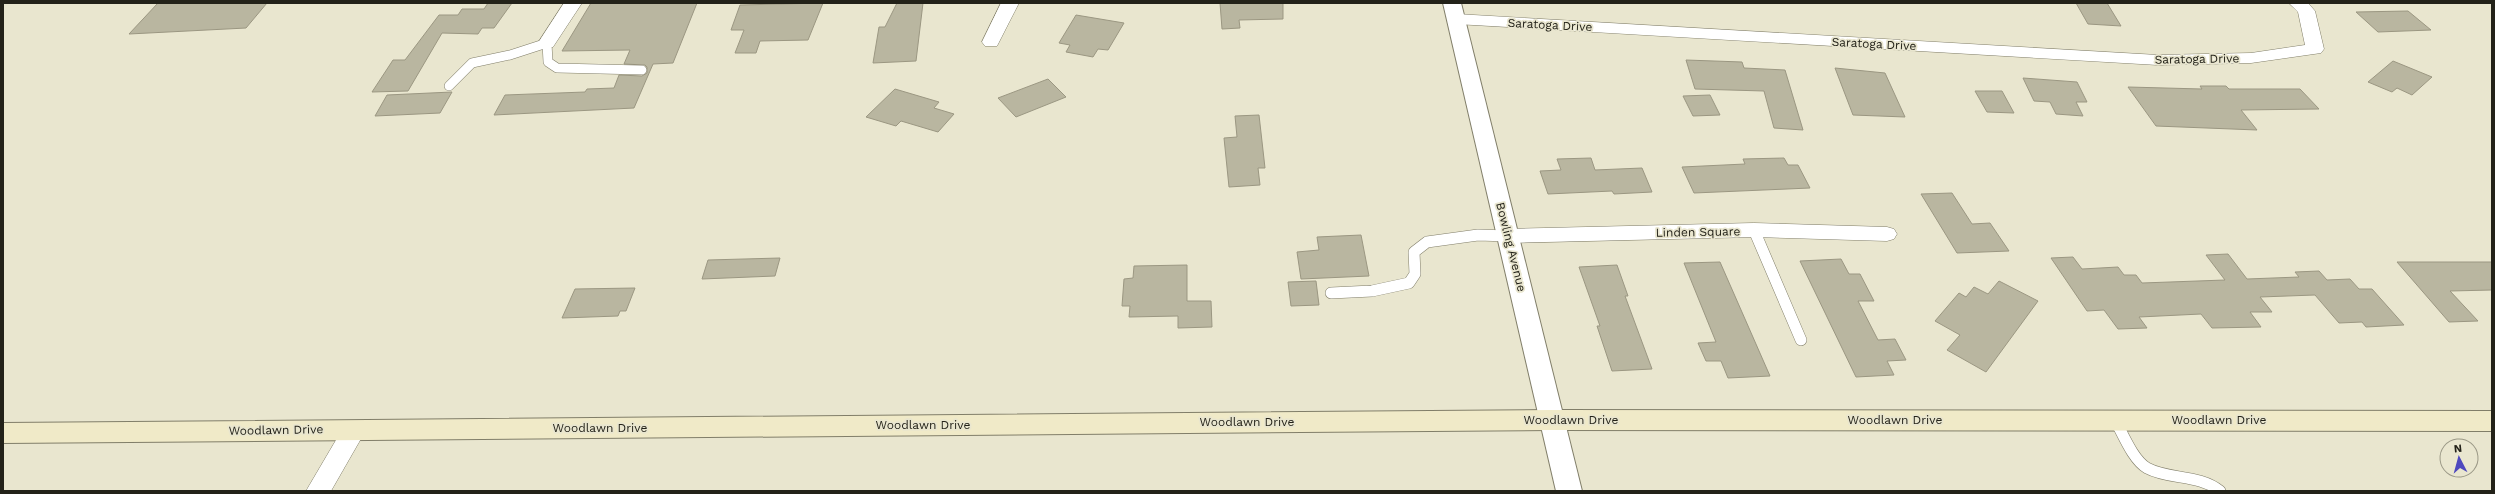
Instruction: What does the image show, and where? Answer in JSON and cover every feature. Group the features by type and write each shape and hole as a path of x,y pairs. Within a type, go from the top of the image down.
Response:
{"main road":[{"name":"Woodlawn Drive","path":"3,433 1551,420 2492,421"}],"street":[{"path":"547,43 574,3"},
{"path":"991,42 1010,3"},
{"name":"Saratoga Drive","path":"1454,11 2158,60 2251,58 2315,49 2306,11 2298,3"},
{"name":"Bowling Avenue","path":"1454,11 1569,491"},
{"name":"Linden Square","path":"1508,236 1754,230 1887,234"},
{"path":"318,491 354,430"}],"lane":[{"path":"449,86 472,63 510,55 547,43 548,62 557,68 642,70"},
{"path":"1754,230 1801,340"},
{"path":"1331,294 1372,291 1409,283 1415,274 1414,252 1427,242 1478,235 1508,236"},
{"path":"2115,420 2136,456 2146,468 2212,484 2220,491"}],"building":[{"path":"158,3 267,3 246,28 129,34"},
{"path":"488,3 512,3 494,28 482,28 478,34 442,33 408,91 372,92 393,60 405,60 439,15 458,15 462,9 484,9"},
{"path":"591,3 697,3 673,63 653,64 634,108 494,115 505,95 585,92 587,89 614,88 619,75 642,76 647,73 647,67 645,65 624,64 630,50 562,51"},
{"path":"823,3 808,40 760,41 756,53 735,53 744,30 731,30 740,5"},
{"path":"897,3 923,3 916,61 873,63 879,27 885,27"},
{"path":"1220,3 1283,3 1283,19 1239,20 1240,28 1222,29"},
{"path":"2076,3 2107,3 2121,26 2088,24"},
{"path":"2408,11 2431,30 2378,32 2356,12"},
{"path":"1076,15 1124,23 1108,50 1098,49 1093,57 1066,52 1070,45 1059,43"},
{"path":"1686,60 1742,62 1744,68 1785,70 1803,130 1774,128 1764,91 1695,89"},
{"path":"2393,61 2432,77 2412,95 2397,88 2392,92 2368,82"},
{"path":"1835,68 1885,73 1905,117 1853,115"},
{"path":"2023,78 2077,82 2087,102 2076,102 2083,116 2056,114 2050,102 2034,101"},
{"path":"1048,79 1066,97 1016,117 998,98"},
{"path":"2200,86 2226,86 2229,89 2300,89 2319,109 2241,110 2257,130 2156,126 2128,87 2202,89"},
{"path":"895,89 939,102 934,108 954,114 938,132 901,121 896,126 866,117"},
{"path":"1975,91 2002,91 2014,113 1987,112"},
{"path":"452,92 440,113 375,116 387,95"},
{"path":"1710,95 1720,115 1693,116 1683,96"},
{"path":"1259,115 1265,168 1258,168 1260,185 1229,187 1224,138 1237,137 1235,116"},
{"path":"1591,158 1595,170 1642,168 1652,192 1614,194 1612,191 1548,194 1540,171 1561,170 1557,159"},
{"path":"1784,158 1788,165 1798,165 1810,188 1694,193 1682,167 1745,164 1743,159"},
{"path":"1952,193 1972,224 1990,223 2009,251 1957,253 1921,194"},
{"path":"1361,235 1369,276 1301,279 1297,252 1319,250 1317,237"},
{"path":"2228,254 2247,279 2299,277 2295,272 2319,271 2327,280 2350,279 2359,289 2372,289 2404,325 2366,327 2362,322 2339,323 2315,295 2260,297 2272,312 2250,312 2261,327 2212,328 2201,314 2139,317 2147,328 2118,329 2104,310 2087,311 2051,258 2073,257 2082,269 2118,267 2124,275 2136,275 2142,283 2225,280 2206,255"},
{"path":"780,258 775,276 702,279 708,260"},
{"path":"1841,259 1849,274 1860,274 1874,301 1858,301 1878,340 1895,339 1906,360 1887,361 1894,375 1856,377 1800,261"},
{"path":"1720,262 1770,376 1728,378 1721,361 1706,361 1698,343 1716,342 1684,263"},
{"path":"2397,262 2492,262 2492,290 2450,291 2478,321 2449,322"},
{"path":"1187,265 1187,301 1211,301 1212,327 1178,328 1178,316 1129,317 1130,306 1122,306 1124,279 1133,278 1134,266"},
{"path":"1617,265 1628,296 1625,296 1652,369 1612,371 1597,326 1600,326 1579,267"},
{"path":"1316,281 1319,305 1291,306 1288,282"},
{"path":"1999,281 2038,301 1986,372 1947,350 1960,335 1935,321 1959,293 1966,297 1974,287 1988,294"},
{"path":"635,288 626,311 620,311 618,316 562,318 575,289"}]}
